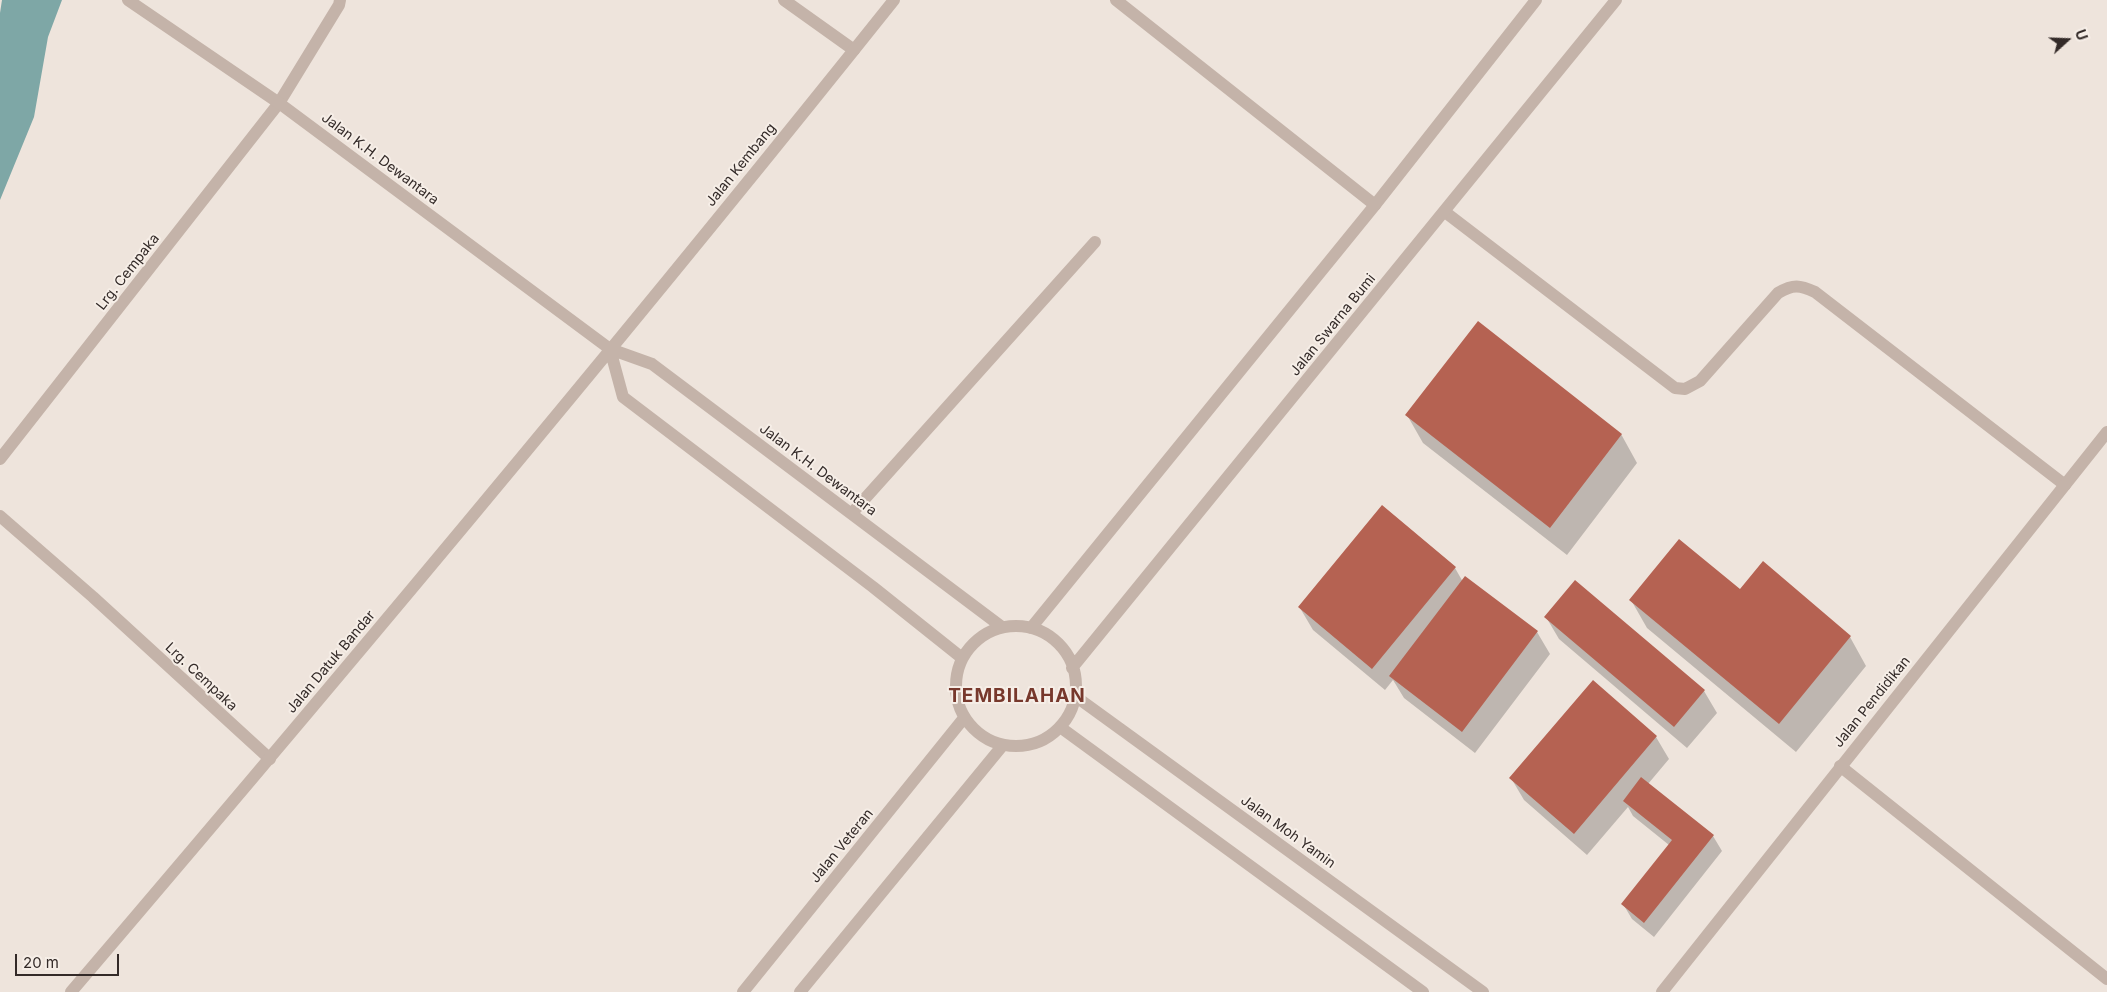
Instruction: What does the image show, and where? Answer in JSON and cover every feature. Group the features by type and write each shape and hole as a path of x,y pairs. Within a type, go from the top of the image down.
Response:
{"street":[{"name":"Jalan K.H. Dewantara","path":"128,0 279,103 610,348 652,364 1002,627"},
{"name":"Lrg. Cempaka","path":"0,458 279,103 339,5 340,0"},
{"path":"784,0 854,50"},
{"name":"Jalan Kembang","path":"610,348 894,0"},
{"path":"1116,0 1374,204"},
{"path":"1030,628 1374,204 1536,0"},
{"name":"Jalan Swarna Bumi","path":"1072,668 1616,0"},
{"path":"1445,212 1675,388 1684,389 1700,381 1778,293 1790,286 1804,287 1815,292 2065,485"},
{"path":"852,513 1095,242"},
{"path":"610,348 623,397 873,587 962,658"},
{"name":"Jalan Datuk Bandar","path":"71,992 270,759 610,348"},
{"name":"Jalan Pendidikan","path":"1662,992 2107,432"},
{"name":"Lrg. Cempaka","path":"0,516 270,759"},
{"path":"1002,627 1030,628 1056,642 1066,654 1076,682 1072,708 1060,728 1048,738 1034,744 1018,747 988,740 975,731 964,718 958,704 955,689 957,673 962,658 972,644 986,634 1002,627"},
{"name":"Jalan Moh Yamin","path":"1075,696 1483,992"},
{"name":"Jalan Veteran","path":"743,992 964,718"},
{"path":"1060,728 1423,992"},
{"path":"800,992 1003,745"},
{"path":"1840,766 2107,979"}],"water":[{"path":"2,0 62,0 48,37 34,117 0,200 0,13"}],"building":[{"path":"1478,321 1622,434 1550,528 1405,415"},
{"path":"1382,505 1456,567 1372,669 1298,607"},
{"path":"1679,539 1740,589 1763,561 1851,636 1779,724 1629,600"},
{"path":"1465,576 1538,631 1462,732 1389,676"},
{"path":"1575,580 1705,690 1674,727 1544,617"},
{"path":"1593,680 1657,736 1574,834 1509,778"},
{"path":"1641,777 1714,835 1644,923 1621,904 1672,840 1623,801"}],"district":[{"name":"TEMBILAHAN","path":"1017,696"}]}
